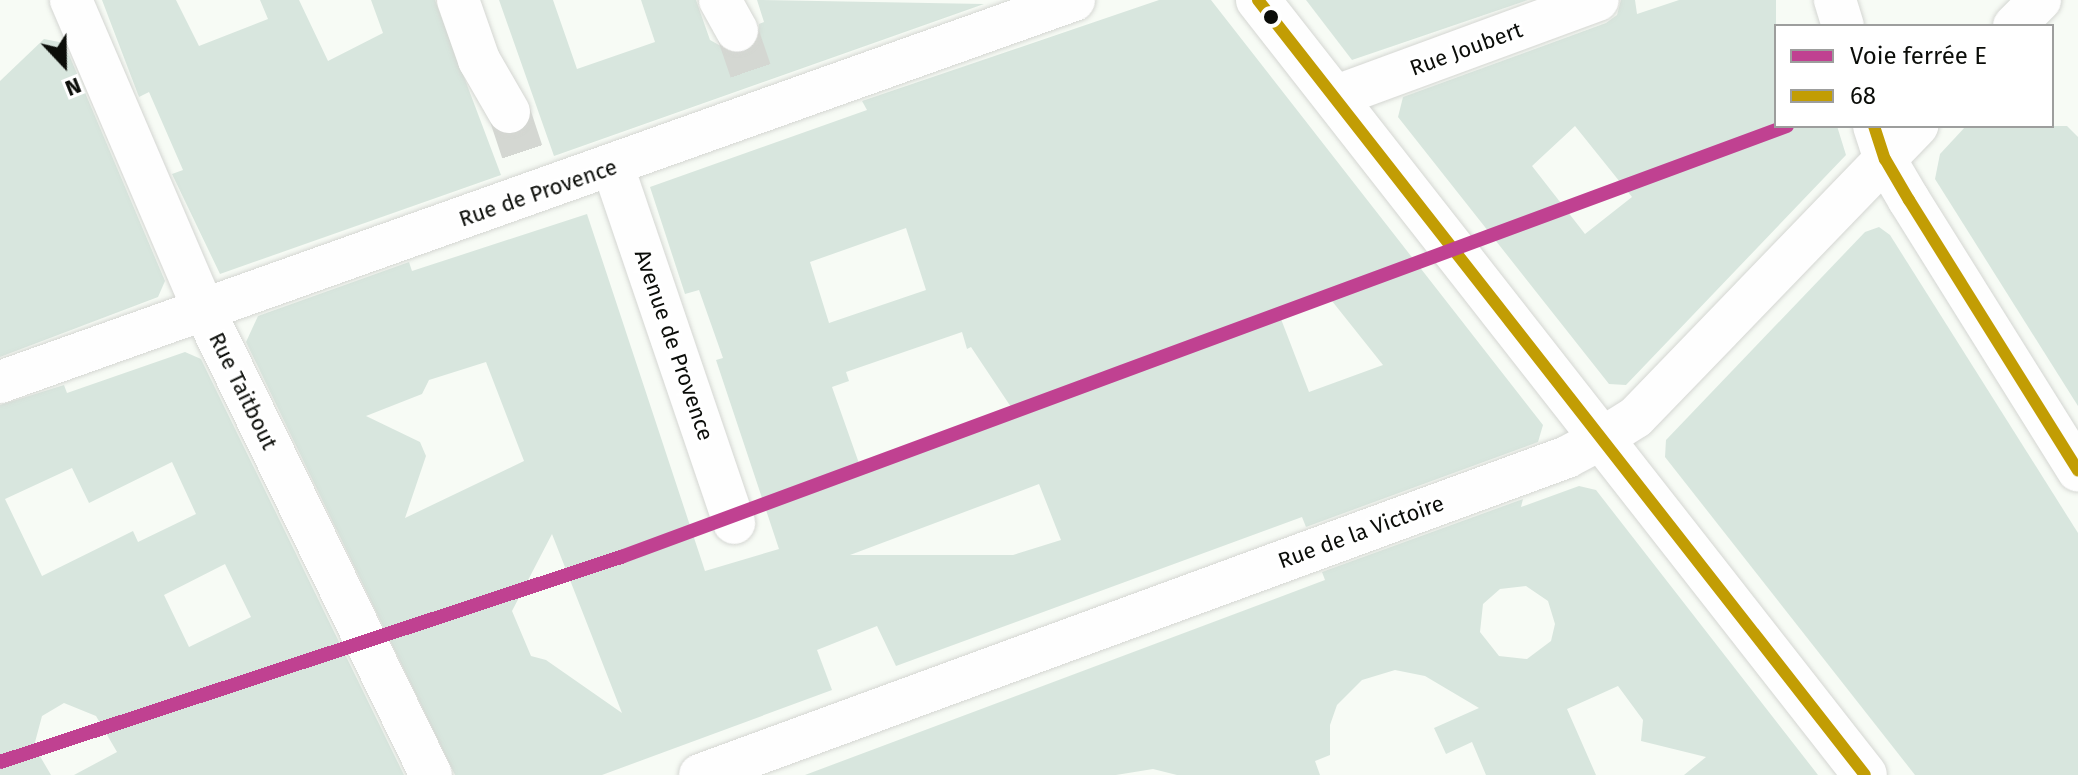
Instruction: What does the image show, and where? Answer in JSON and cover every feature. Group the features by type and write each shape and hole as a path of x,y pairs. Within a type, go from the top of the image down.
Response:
{"main road":[{"path":"1258,0 1865,775"}],"street":[{"name":"Rue Taitbout","path":"71,0 204,310 431,775"},
{"path":"458,0 479,60 509,112 498,49 481,0"},
{"name":"Rue de Provence","path":"0,382 204,310 532,180 613,167 760,98 1074,0"},
{"name":"Rue Joubert","path":"1334,97 1598,0"},
{"path":"1835,0 1842,24"},
{"path":"2016,24 2040,0"},
{"name":"Rue de la Victoire","path":"700,775 1567,457 1601,439 1636,417 1879,142 1912,128"},
{"path":"1879,142 2078,470"},
{"name":"Avenue de Provence","path":"613,167 734,523"}],"building":[{"path":"102,0 176,0 199,46 268,19 260,0 299,0 328,61 383,33 371,0 435,0 501,175 220,274 172,174 183,170 149,92 139,97"},
{"path":"499,0 553,0 577,69 655,42 641,0 696,0 710,40 737,55 758,43 759,24 764,22 757,0 984,4 554,156"},
{"path":"1159,0 1211,0 1543,425 1538,442 1306,527 1302,517 896,666 877,626 817,650 832,690 602,775 455,775 246,342 258,316 409,262 412,271 587,214 705,571 779,549 716,360 723,358 699,290 685,294 650,187 867,110 862,101","holes":["906,228 926,290 829,323 810,262","1332,301 1383,365 1309,392 1281,319","962,332 967,349 971,347 1015,413 861,469 832,387 849,381 846,372","486,362 524,461 405,518 426,456 420,442 366,416 422,394 429,380","1039,484 1061,540 1013,555 850,555","552,534 622,713 546,660 531,656 512,611"]},
{"path":"1306,0 1528,0 1352,60"},
{"path":"1621,0 1635,0 1637,14 1679,0 1776,0 1774,128 1838,128 1846,155 1626,385 1609,384 1398,117 1403,97 1606,23 1617,15","holes":["1575,126 1632,197 1585,234 1532,166"]},
{"path":"44,39 64,43 165,281 158,297 0,357 0,81"},
{"path":"2067,126 2078,137 2078,406 1935,179 1940,154 1964,128"},
{"path":"1879,227 1890,235 2078,533 2078,775 1915,775 1665,457 1666,440 1865,232"},
{"path":"185,352 201,359 404,775 74,775 117,752 96,716 64,703 42,716 34,746 51,775 0,775 0,405 64,385 67,393","holes":["172,462 196,514 138,542 133,531 42,576 5,499 72,468 89,503","225,564 251,617 189,647 164,595"]},
{"path":"1579,486 1596,490 1818,775 1684,775 1706,757 1641,741 1643,720 1618,686 1567,709 1596,775 1486,775 1472,742 1446,754 1434,728 1479,708 1425,676 1395,670 1362,680 1337,705 1330,725 1330,755 1315,761 1320,775 1177,775 1153,769 1116,775 805,775 1325,580 1322,572 1523,499 1521,507","holes":["1526,586 1548,601 1555,624 1551,641 1527,659 1499,656 1480,632 1483,604 1500,589"]}],"tunnel":[{"path":"737,31 755,84"},
{"path":"509,112 527,166"}],"rail line":[{"name":"E","path":"0,762 621,557 1782,128"}],"transit line":[{"name":"68","path":"1258,0 1865,775"},
{"name":"68","path":"1875,128 1885,159 1909,200 2078,470"}]}
